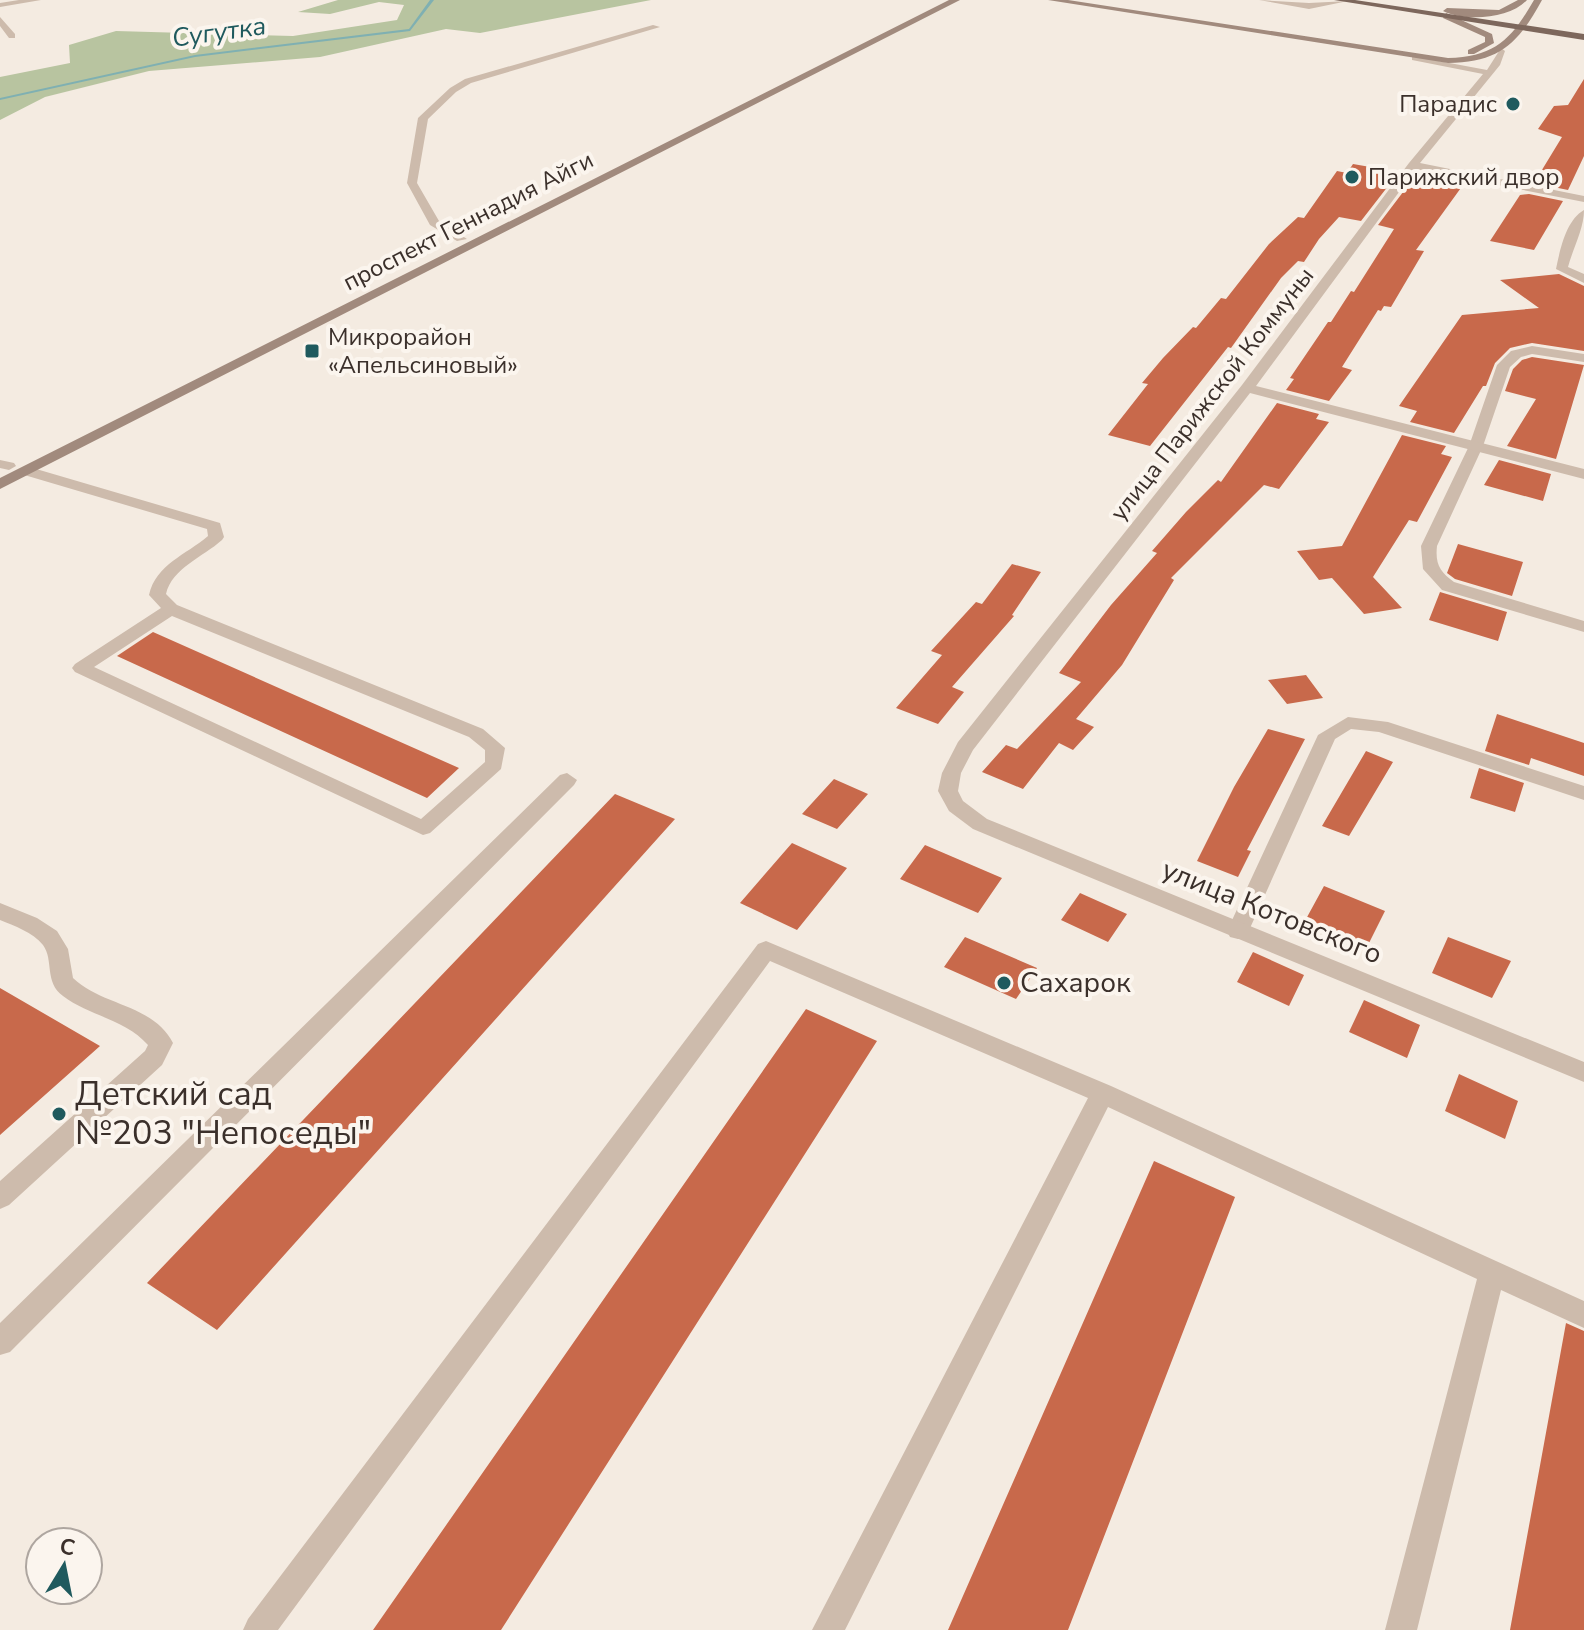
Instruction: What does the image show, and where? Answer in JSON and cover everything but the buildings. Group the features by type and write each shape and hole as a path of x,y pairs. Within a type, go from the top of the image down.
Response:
{"main road":[{"path":"1052,0 1415,58 1464,60 1501,51"},
{"path":"1081,0 1414,53 1460,54 1481,50 1490,43 1485,32 1445,14 1370,0"},
{"path":"1338,0 1584,34"},
{"path":"1445,14 1504,10 1515,8 1523,0"},
{"name":"проспект Геннадия Айги","path":"3,467 461,239 953,1"},
{"name":"проспект Геннадия Айги","path":"0,484 953,1"},
{"name":"улица Парижской Коммуны","path":"1501,51 1524,25 1539,1"},
{"path":"3,467 26,471"}],"street":[{"path":"0,5 37,0"},
{"path":"1263,0 1309,6 1344,1"},
{"path":"0,20 12,36"},
{"path":"461,239 434,223 412,183 423,118 453,90 468,81 656,27"},
{"name":"улица Парижской Коммуны","path":"947,794 949,777 965,747 1247,388 1413,165 1497,63 1501,51"},
{"path":"1415,58 1489,73"},
{"path":"1413,165 1584,199"},
{"path":"1584,213 1562,258 1562,269 1584,279"},
{"path":"1584,358 1550,350 1516,354 1504,365 1476,446 1429,546 1426,559 1434,576 1448,586 1584,627"},
{"path":"1247,388 1584,474"},
{"path":"26,471 214,526 216,537 166,574 158,584 157,595 171,609 476,733 495,748 494,764 423,828 81,668 171,609"},
{"path":"1238,931 1327,735 1348,723 1381,726 1584,793"},
{"path":"0,1342 567,780"},
{"name":"улица Котовского","path":"947,794 955,808 980,824 1584,1072"},
{"path":"0,911 43,932 55,944 59,977 70,989 149,1028 161,1043 154,1058 0,1197"},
{"path":"259,1630 766,950 1103,1093 1584,1315"},
{"path":"828,1630 1103,1093"},
{"path":"1401,1630 1492,1274"}],"green space":[{"path":"338,0 651,0 480,33 446,29 320,57 149,71 45,97 0,120 0,77 70,63 69,45 116,31 293,36 397,20 404,5 379,2 330,14 298,12"}],"waterway":[{"name":"Сугутка","path":"0,99 195,56 410,30 432,0"}],"place":[{"name":"Парадис","path":"1513,104"},
{"name":"Парижский двор","path":"1352,177"},
{"name":"Микрорайон «Апельсиновый»","path":"312,351"},
{"name":"Сахарок","path":"1004,983"},
{"name":"Детский сад №203 \"Непоседы\"","path":"59,1114"}]}
